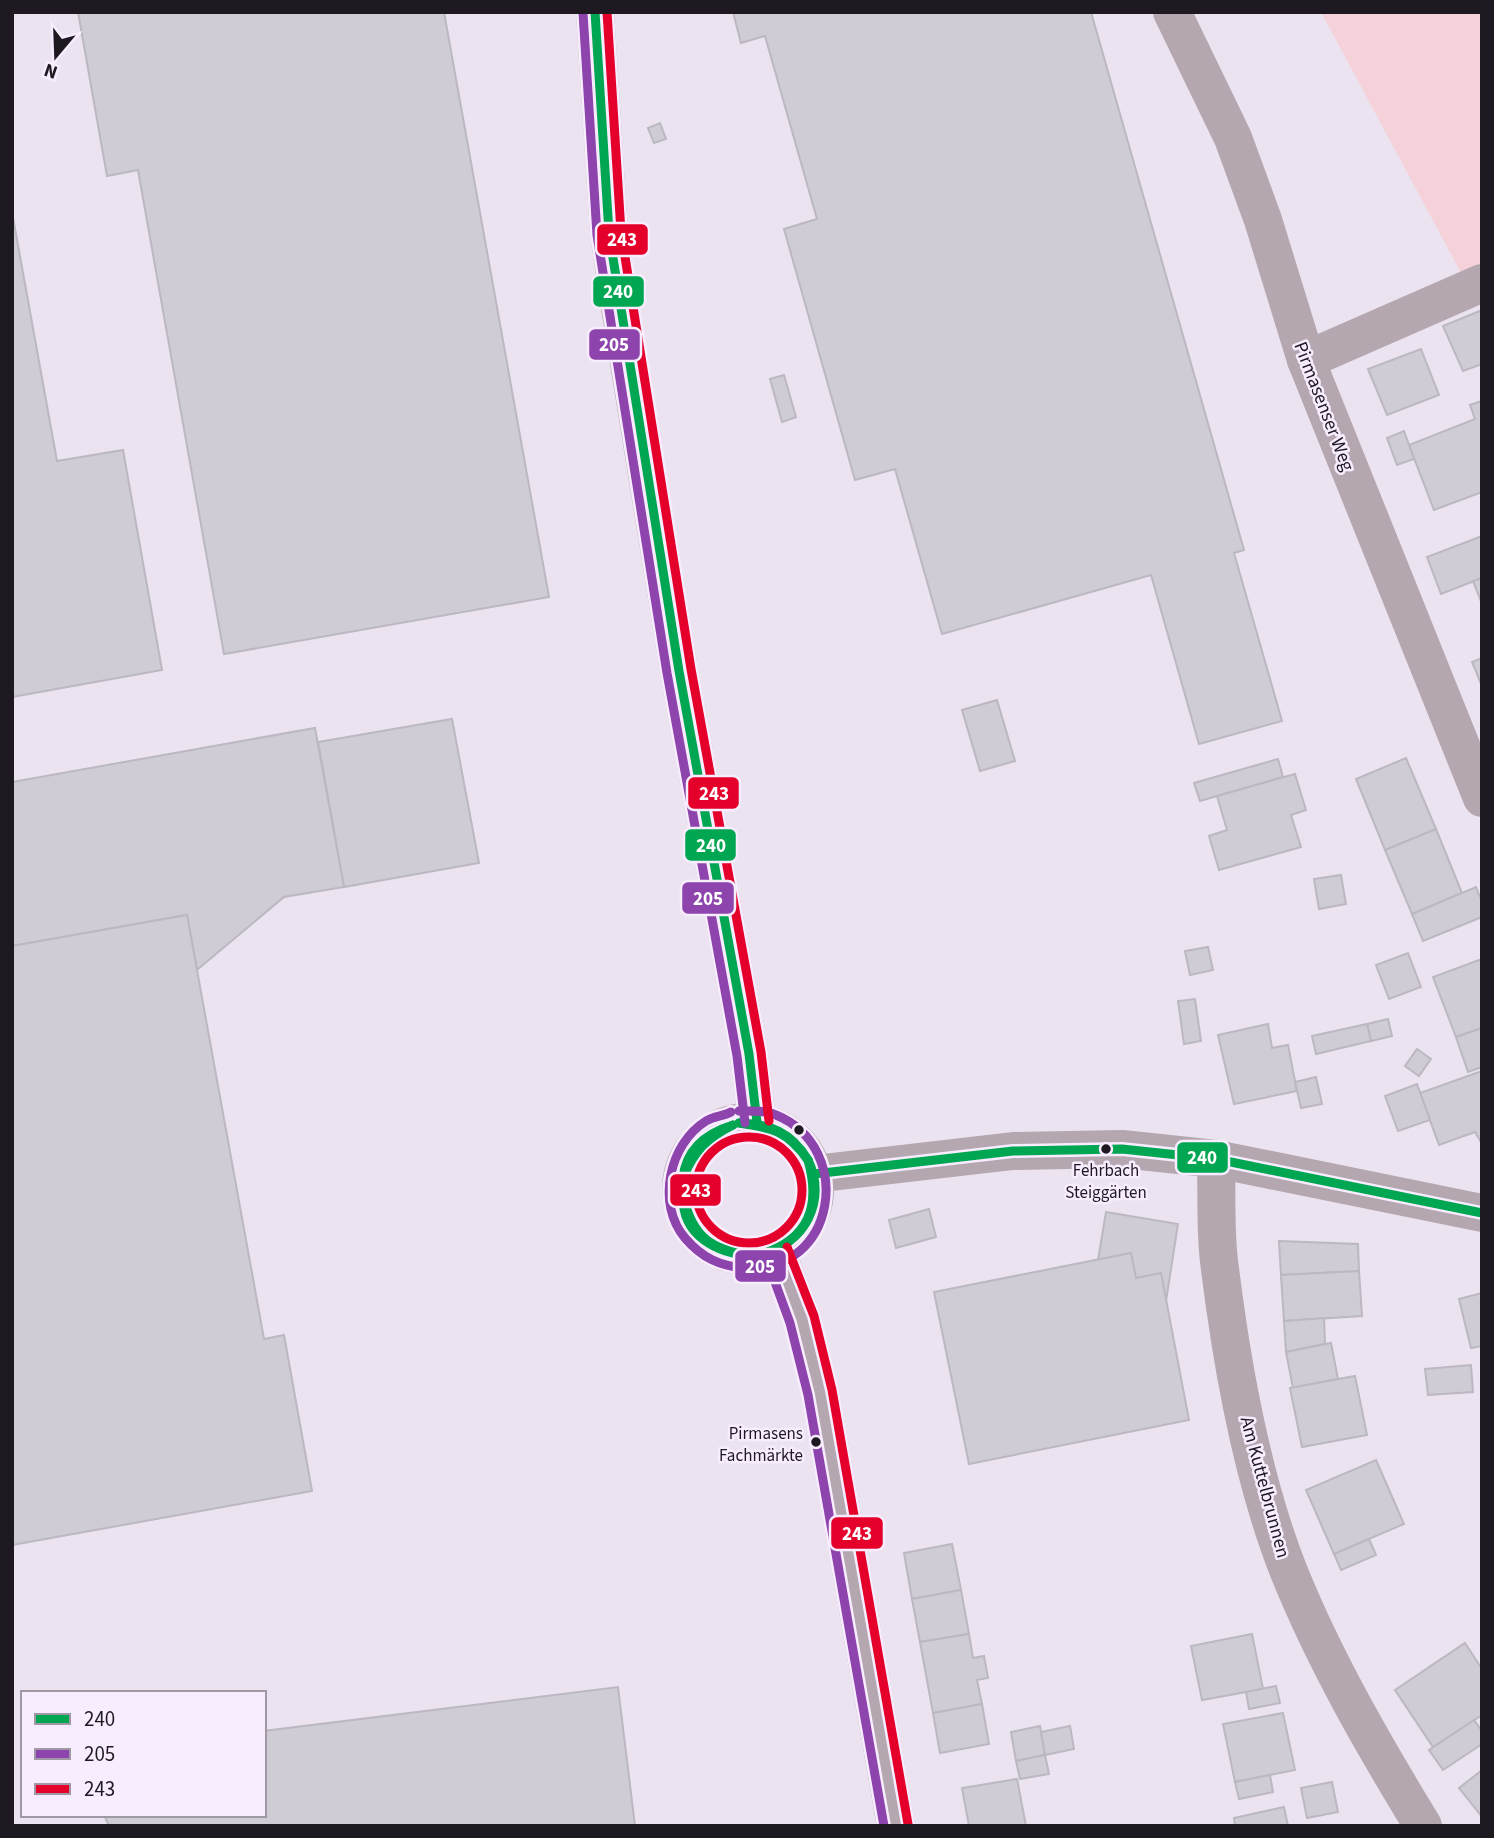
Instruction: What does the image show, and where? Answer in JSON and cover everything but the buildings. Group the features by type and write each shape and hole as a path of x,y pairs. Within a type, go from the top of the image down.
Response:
{"street":[{"path":"594,12 609,233 617,288 679,671 756,1092 757,1122"},
{"name":"Pirmasenser Weg","path":"1172,12 1233,138 1263,219 1306,360 1482,798"},
{"path":"1306,360 1482,283"},
{"path":"757,1122 777,1128 794,1139 807,1155 814,1174 816,1192 808,1219 792,1241 776,1251 755,1256 733,1255 699,1237 686,1213 681,1194 683,1174 690,1156 702,1140 718,1129 737,1123 757,1122"},
{"path":"814,1174 1062,1148 1122,1149 1216,1160 1482,1213"},
{"name":"Am Kuttelbrunnen","path":"1216,1160 1219,1259 1237,1372 1264,1494 1289,1570 1323,1649 1378,1752 1423,1826"},
{"path":"776,1251 802,1319 820,1392 896,1826"}],"shaded area":[{"path":"1321,12 1482,12 1482,275 1466,282"}],"transit line":[{"name":"240","path":"595,12 609,233 679,671 749,1054 757,1122"},
{"name":"243","path":"607,12 621,232 691,669 761,1052 769,1121"},
{"name":"205","path":"583,13 597,235 667,673 737,1056 745,1123"},
{"name":"205","path":"731,1112 706,1121 693,1131 683,1144 671,1175 671,1209 685,1238 712,1260 745,1268 776,1265 799,1251 816,1231 825,1206 825,1179 818,1154 801,1131 772,1113 739,1111"},
{"name":"240","path":"739,1123 761,1127 786,1137 808,1160"},
{"name":"240","path":"739,1123 760,1125 779,1131 787,1136 808,1160"},
{"name":"240","path":"683,1178 688,1159 699,1144 733,1125"},
{"name":"240","path":"683,1178 702,1146 733,1125"},
{"name":"243","path":"749,1137 769,1141 787,1152 798,1170 802,1190 798,1210 787,1228 769,1239 749,1243 729,1239 711,1228 700,1210 696,1190 700,1170 711,1152 729,1141 749,1137"},
{"name":"240","path":"814,1174 1013,1151 1122,1149 1216,1159 1482,1213"},
{"name":"240","path":"762,1254 791,1239 808,1219 813,1192 808,1160"},
{"name":"240","path":"762,1254 790,1241 808,1219 815,1191 808,1160"},
{"name":"240","path":"683,1196 698,1232 725,1250 751,1256"},
{"name":"240","path":"683,1196 688,1222 704,1240 726,1251 751,1256"},
{"name":"243","path":"787,1247 814,1316 832,1390 908,1824"},
{"name":"205","path":"765,1255 790,1323 808,1395 884,1826"}],"place":[{"name":"Fehrbach Steiggärten","path":"1106,1149"},
{"name":"Pirmasens Fachmärkte","path":"816,1442"}]}
